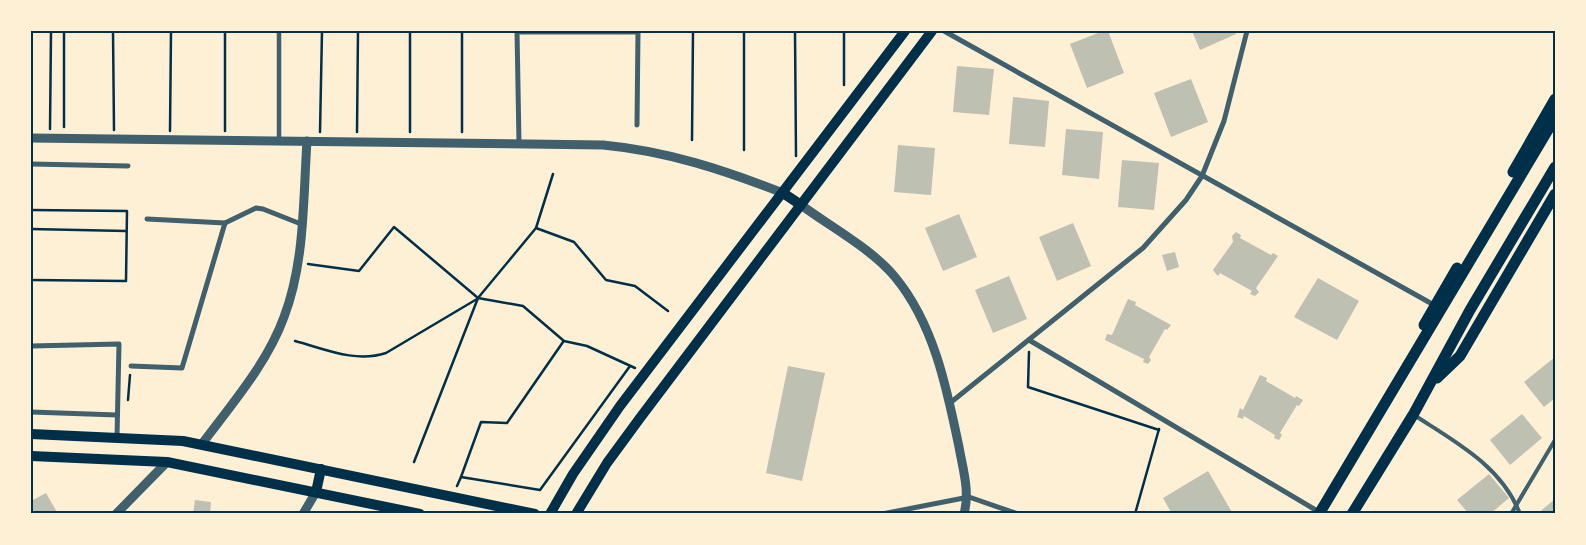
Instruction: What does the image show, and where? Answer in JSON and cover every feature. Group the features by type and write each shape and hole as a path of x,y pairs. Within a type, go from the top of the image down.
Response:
{"main road":[{"path":"550,514 578,467 645,373 905,31"},
{"path":"576,514 607,463 640,418 932,31"},
{"path":"1426,334 1424,326 1434,305 1483,225 1555,100"},
{"path":"1319,513 1555,118"},
{"path":"1352,514 1413,415 1470,310 1555,167"},
{"path":"782,193 801,206"},
{"path":"1429,386 1460,356 1555,194"},
{"path":"31,434 168,439 202,444 535,514"},
{"path":"31,456 167,462 420,514"},
{"path":"316,492 320,469"}],"street":[{"path":"279,31 279,141"},
{"path":"944,31 1434,305"},
{"path":"950,403 1143,248 1180,208 1202,176 1224,121 1247,31"},
{"path":"519,143 517,32 638,32 637,125"},
{"path":"31,138 603,145 655,152 691,160 782,193"},
{"path":"202,444 274,340 290,300 299,263 307,141"},
{"path":"31,164 128,166"},
{"path":"801,206 879,261 902,287 918,312 950,403 968,497 964,514"},
{"path":"147,220 226,223 256,208 301,224"},
{"path":"131,366 182,368 226,223"},
{"path":"1029,340 1319,513"},
{"path":"31,346 119,344 117,437"},
{"path":"31,412 118,415"},
{"path":"116,514 167,462"},
{"path":"303,514 316,492"},
{"path":"882,514 968,497 1018,514"}],"lane":[{"path":"1413,415 1473,453 1500,480 1520,514"},
{"path":"1510,514 1555,440"}],"path":[{"path":"50,138 51,31"},
{"path":"64,31 64,138"},
{"path":"114,31 114,139"},
{"path":"170,140 171,31"},
{"path":"225,31 225,140"},
{"path":"320,141 322,31"},
{"path":"356,142 358,31"},
{"path":"410,31 410,142"},
{"path":"462,31 462,143"},
{"path":"692,140 693,31"},
{"path":"744,31 744,150"},
{"path":"795,31 796,175"},
{"path":"844,31 844,85"},
{"path":"414,462 478,298 536,228 553,174"},
{"path":"31,210 126,211 126,281 31,280"},
{"path":"299,263 359,271 394,227 478,298 523,306 564,341 588,346 645,373"},
{"path":"536,228 574,242 606,280 635,286 668,311"},
{"path":"31,229 126,230"},
{"path":"295,341 358,358 374,357 386,353 478,298"},
{"path":"1029,340 1028,387 1159,430"},
{"path":"452,496 481,422 507,423 564,341"},
{"path":"461,477 540,490 630,366"},
{"path":"1135,514 1162,418"}],"building":[{"path":"1103,31 1108,31 1124,73 1087,88 1070,44"},
{"path":"1192,31 1235,31 1236,34 1200,50"},
{"path":"957,66 994,69 989,115 953,112"},
{"path":"1191,79 1208,122 1171,137 1154,93"},
{"path":"1013,97 1049,101 1045,147 1009,144"},
{"path":"1066,129 1103,132 1099,179 1062,175"},
{"path":"898,145 935,148 931,195 894,192"},
{"path":"1122,160 1159,163 1154,210 1118,207"},
{"path":"959,214 977,257 943,271 925,228"},
{"path":"1073,223 1091,266 1057,281 1039,237"},
{"path":"1236,232 1241,235 1240,238 1271,255 1273,253 1278,256 1256,288 1259,292 1255,296 1250,294 1252,291 1220,273 1218,276 1213,270 1233,242 1232,236"},
{"path":"1175,252 1179,267 1167,271 1162,255"},
{"path":"1009,276 1027,319 993,333 975,290"},
{"path":"1318,278 1359,301 1337,340 1294,317"},
{"path":"1128,299 1136,302 1135,305 1171,325 1167,330 1165,329 1149,357 1151,360 1148,364 1143,362 1144,359 1105,340 1107,334 1112,335"},
{"path":"1555,357 1555,398 1544,407 1524,382"},
{"path":"788,366 825,373 802,481 766,473"},
{"path":"1260,375 1267,378 1266,381 1295,398 1296,396 1303,400 1299,406 1297,405 1280,433 1282,435 1279,440 1274,438 1275,435 1244,416 1243,419 1237,417 1240,408 1243,410"},
{"path":"1522,414 1542,438 1510,465 1490,440"},
{"path":"1208,471 1233,514 1172,514 1163,498"},
{"path":"1489,474 1509,498 1490,514 1469,514 1457,500"},
{"path":"46,493 58,514 31,514 31,501"},
{"path":"1555,499 1555,514 1537,514"},
{"path":"195,500 211,502 210,514 193,514"}]}
